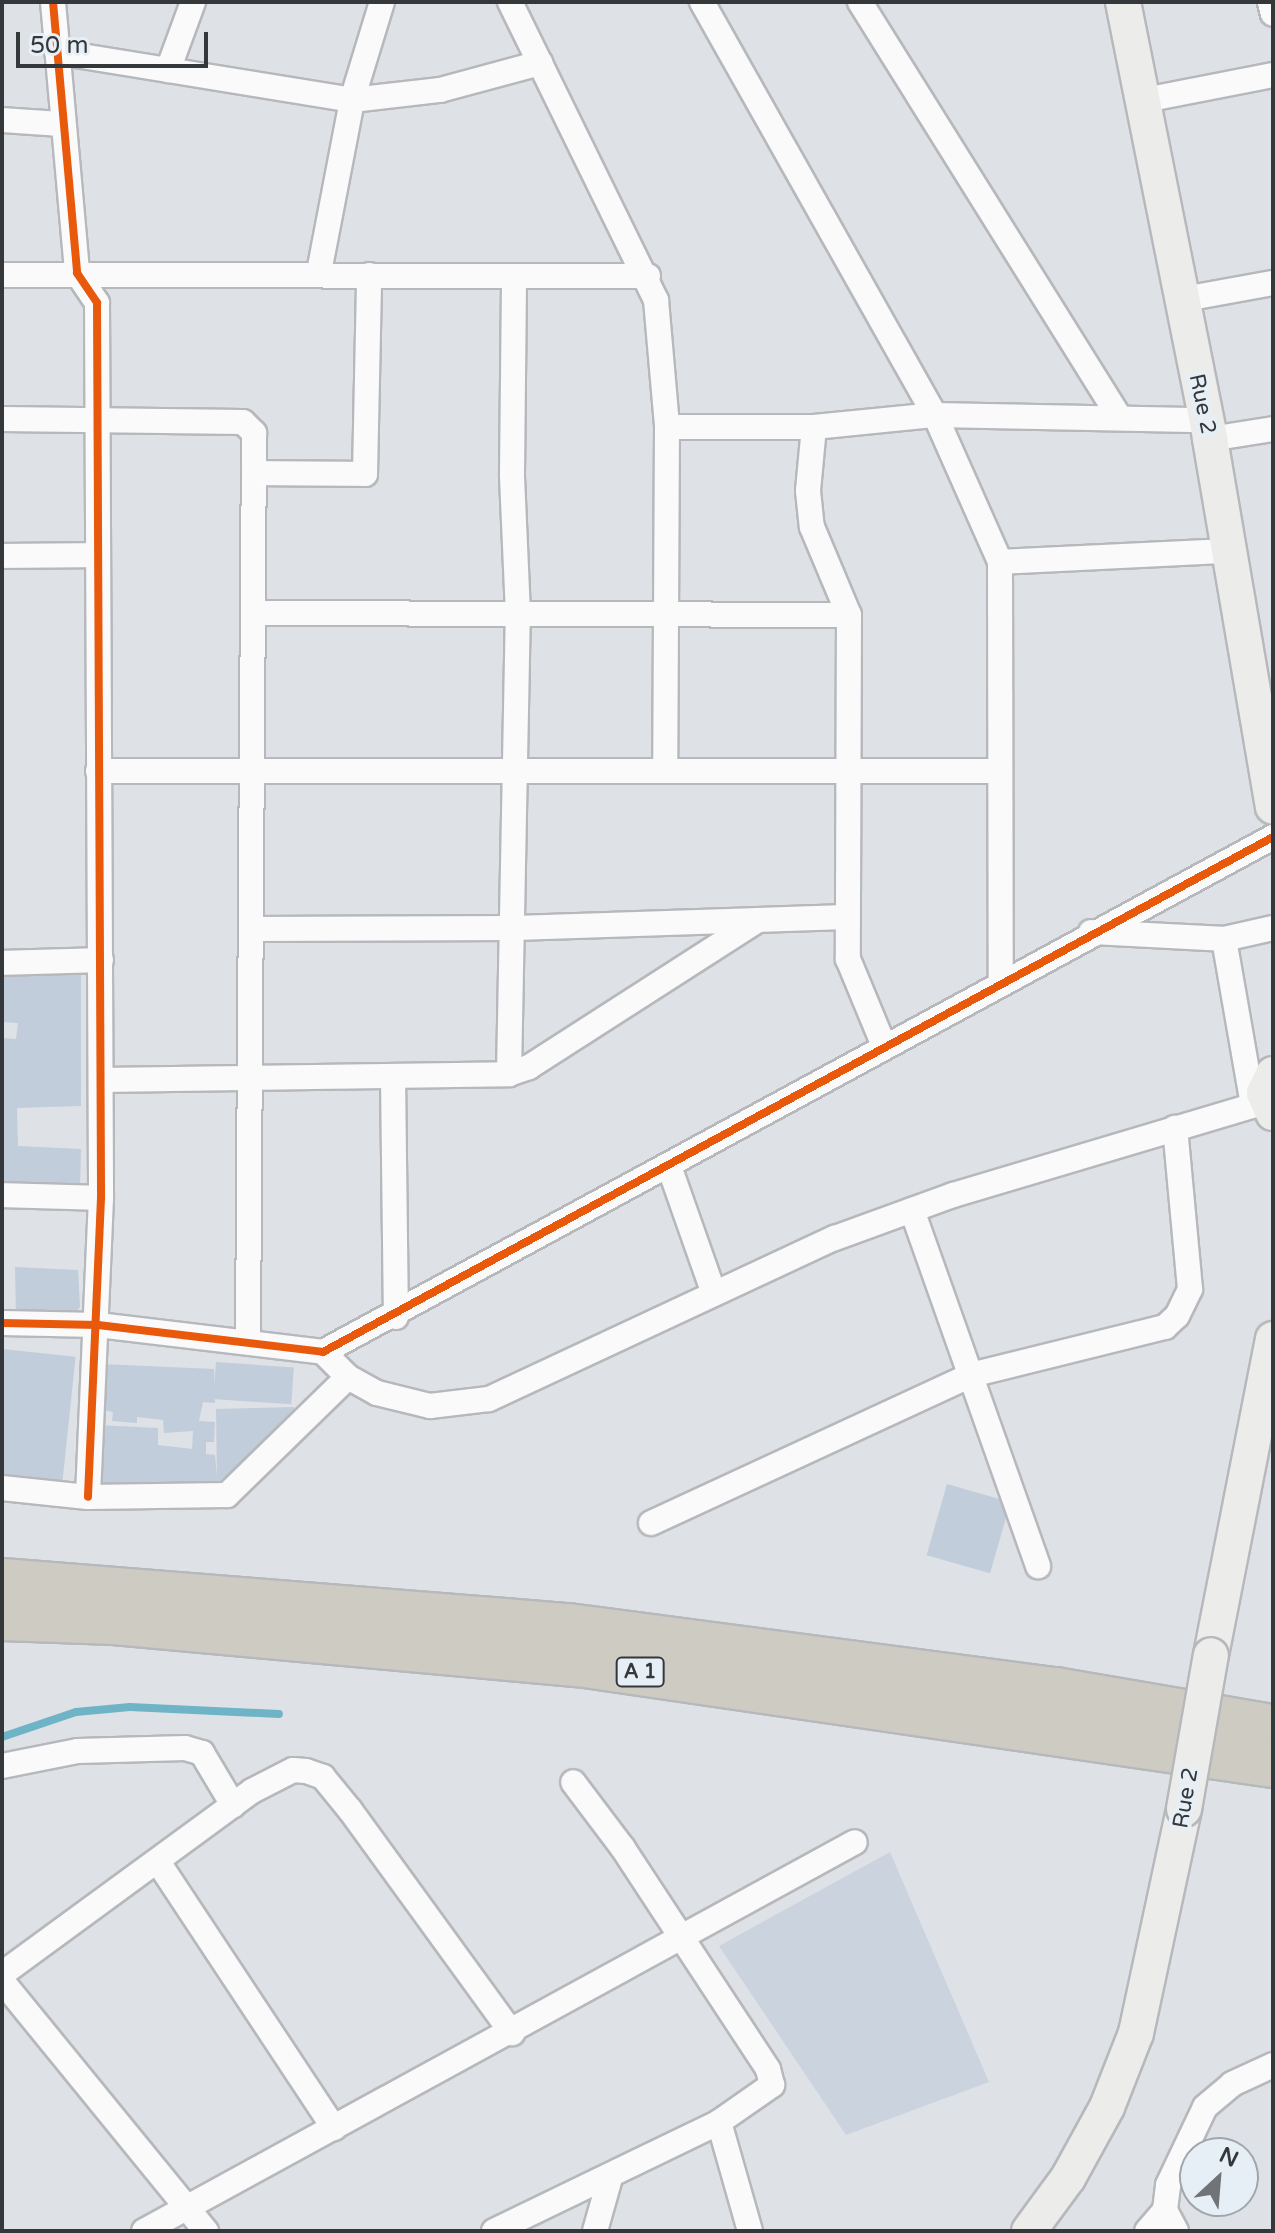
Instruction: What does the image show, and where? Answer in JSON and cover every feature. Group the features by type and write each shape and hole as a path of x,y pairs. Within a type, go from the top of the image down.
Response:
{"highway":[{"name":"A 1","path":"2,1581 568,1626 1056,1690 1273,1727"},
{"name":"A 1","path":"2,1618 114,1622 578,1664 1273,1765"}],"street":[{"path":"53,2 60,124 77,273 97,303 95,420 102,1080 98,1325 88,1497"},
{"path":"168,70 193,2"},
{"path":"319,272 352,100 382,2"},
{"path":"510,2 648,276 659,325 667,427 665,771"},
{"path":"702,2 935,415 1000,562 998,771 1001,982"},
{"path":"860,2 1119,416"},
{"name":"Rue 2","path":"1123,2 1179,300 1208,429 1226,551 1273,807"},
{"path":"1270,2 1273,14"},
{"path":"57,52 352,100 440,90 540,63"},
{"path":"1140,101 1273,75"},
{"path":"2,120 60,124"},
{"path":"2,275 319,272 514,278 648,276"},
{"path":"257,473 365,474 369,275"},
{"path":"509,1074 515,928 518,614 512,474 514,278"},
{"path":"1179,300 1273,283"},
{"path":"667,427 814,427 935,415 1119,416 1208,429 1273,429"},
{"path":"2,419 243,422 254,433 257,473 248,1342"},
{"path":"814,427 808,491 812,527 849,615 846,917 852,979 884,1046"},
{"path":"1000,562 1226,551"},
{"path":"2,556 96,555"},
{"path":"255,613 849,615"},
{"path":"98,771 998,771"},
{"path":"2,1323 98,1325 323,1352 396,1317 1090,932 1273,837"},
{"path":"252,929 515,928 846,917"},
{"path":"102,1080 509,1074 529,1067 756,921"},
{"path":"1090,932 1224,939 1273,928"},
{"path":"323,1352 348,1377 377,1393 430,1406 489,1399 713,1291 912,1210 1266,1099 1224,939"},
{"path":"2,963 101,960"},
{"path":"393,1076 396,1317"},
{"path":"651,1523 971,1375 1143,1334 1177,1316 1190,1289 1175,1128"},
{"path":"669,1166 713,1291"},
{"path":"2,1195 101,1198"},
{"path":"912,1210 1038,1566"},
{"name":"Rue 2","path":"1029,2231 1068,2178 1107,2107 1136,2033 1184,1809 1273,1339"},
{"path":"2,1488 88,1497 227,1495 348,1377"},
{"path":"2,1766 78,1751 185,1748 202,1753 233,1805"},
{"path":"2,1974 233,1805 293,1770 323,1777 512,2033"},
{"path":"494,2231 610,2178 719,2122 767,2091 772,2078 683,1941 573,1782"},
{"path":"144,2231 683,1941 855,1842"},
{"path":"158,1862 334,2128"},
{"path":"2,1981 206,2231"},
{"path":"1147,2231 1170,2221 1168,2185 1205,2107 1232,2084 1273,2065"},
{"path":"719,2122 750,2231"},
{"path":"595,2231 610,2178"}],"shaded area":[{"path":"890,1852 989,2082 846,2135 719,1946"}],"building":[{"path":"2,972 81,972 81,1106 17,1108 18,1146 81,1149 80,1187 2,1189 2,1038 16,1039 18,1023 2,1022"},
{"path":"15,1267 78,1270 80,1307 72,1316 16,1316"},
{"path":"2,1349 76,1357 62,1490 2,1484"},
{"path":"216,1362 294,1367 291,1404 213,1399"},
{"path":"101,1364 214,1369 215,1403 203,1402 199,1421 215,1422 214,1442 206,1442 206,1454 215,1455 217,1477 216,1409 294,1407 294,1423 218,1482 175,1482 174,1494 97,1489 98,1425 158,1428 158,1445 192,1449 193,1431 164,1433 163,1420 137,1417 137,1423 112,1421 113,1412 103,1410"},
{"path":"947,1484 1010,1502 990,1573 927,1555"}],"waterway":[{"path":"2,1737 76,1712 130,1707 279,1714"}],"cycle path":[{"path":"53,2 77,273 97,303 101,1198 88,1497"},
{"path":"2,1323 98,1325 323,1352 1273,837"}]}
